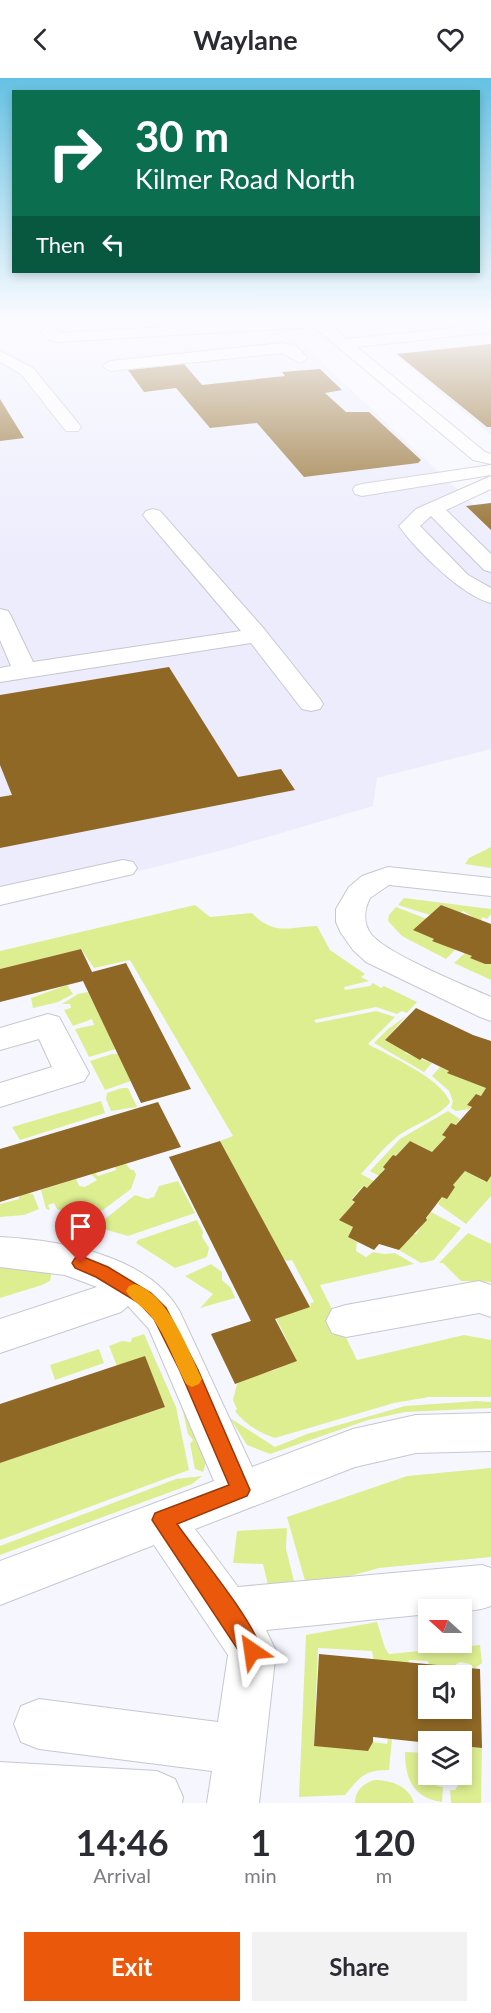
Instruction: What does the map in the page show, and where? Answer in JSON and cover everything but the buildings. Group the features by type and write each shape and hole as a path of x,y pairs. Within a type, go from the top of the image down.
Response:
{"street":[{"path":"51,400 72,427"},
{"path":"408,400 479,456 491,459"},
{"path":"362,490 491,470"},
{"path":"491,482 423,513 409,526 461,579 491,597"},
{"path":"434,508 491,566"},
{"path":"153,515 257,634 311,704"},
{"path":"0,616 25,670"},
{"path":"0,675 257,634"},
{"path":"0,896 123,868"},
{"path":"491,887 388,876 376,878 354,901 350,913 351,924 357,937 380,957 491,1010"},
{"path":"0,1039 48,1025 72,1073 0,1095"},
{"path":"0,1252 47,1254 81,1263 145,1298 160,1314 188,1370 240,1490"},
{"path":"0,1336 107,1301 126,1286"},
{"path":"346,1321 479,1297 491,1301"},
{"path":"0,1583 353,1448 416,1434 491,1432"},
{"path":"162,1520 227,1611 252,1651 233,1803"},
{"path":"227,1611 482,1587"},
{"path":"39,1724 241,1750"},
{"path":"0,1788 157,1797 156,1803"}],"shaded area":[{"path":"0,400 363,400 474,505 491,503 491,749 377,778 373,806 230,848 0,906"},
{"path":"450,400 491,400 491,435"}],"green space":[{"path":"491,847 491,868 465,864 469,858"},
{"path":"404,898 491,909 491,914 487,919 483,917 480,921 463,911 460,913 441,905 430,915 398,905"},
{"path":"195,905 210,917 252,913 267,925 275,927 317,926 330,950 365,974 361,977 369,981 344,987 345,990 370,986 373,983 417,1002 407,1013 402,1011 397,1014 376,1007 314,1020 316,1023 376,1011 395,1017 368,1044 426,1077 445,1093 450,1102 433,1116 398,1136 379,1154 361,1174 374,1181 367,1188 363,1186 352,1199 355,1202 340,1219 353,1227 348,1237 357,1242 356,1251 366,1257 373,1252 395,1253 414,1264 320,1285 357,1360 464,1335 491,1340 491,1397 429,1397 394,1403 275,1438 253,1428 235,1411 237,1409 233,1400 238,1380 275,1370 296,1359 276,1318 311,1306 310,1303 314,1302 292,1260 287,1261 283,1258 220,1141 233,1136 130,960 94,968 81,949 0,969 0,951"},
{"path":"396,907 427,919 414,930 434,939 432,941 456,949 446,959 402,936 388,921 389,915"},
{"path":"465,953 485,964 491,964 491,980 454,963"},
{"path":"67,985 73,994 58,1002 33,1008 31,998"},
{"path":"88,992 116,1049 89,1057 75,1029 94,1025 92,1019 73,1026 64,1010 71,1008 70,1004 62,1004 78,994"},
{"path":"406,1016 385,1040 407,1051 405,1053 432,1063 424,1072 374,1043"},
{"path":"118,1054 131,1081 105,1090 90,1061"},
{"path":"440,1067 449,1071 448,1073 486,1088 481,1096 476,1094 467,1105 472,1107 456,1111 451,1108 453,1101 449,1091 432,1076"},
{"path":"128,1088 137,1107 111,1111 106,1099 107,1093"},
{"path":"101,1101 105,1113 20,1140 12,1127"},
{"path":"448,1111 460,1119 456,1125 451,1123 442,1135 446,1137 432,1152 410,1141 396,1156 393,1155 379,1176 370,1171 400,1139"},
{"path":"125,1163 131,1170 134,1170 136,1175 131,1189 87,1222 79,1221 57,1209 54,1203 48,1205 50,1210 46,1209 41,1190 76,1179 79,1186 85,1187 97,1180 91,1174 94,1172 98,1176 116,1170 115,1166"},
{"path":"465,1171 486,1182 491,1176 491,1196 466,1224 438,1204"},
{"path":"178,1181 195,1213 128,1236 100,1228 100,1223 135,1195 147,1199 154,1197 159,1186"},
{"path":"19,1194 33,1194 39,1209 24,1215 0,1217 0,1204 19,1199"},
{"path":"431,1212 461,1228 434,1260 421,1263 399,1250 412,1234 416,1234"},
{"path":"197,1220 203,1232 202,1237 209,1248 207,1257 175,1268 136,1243 138,1240"},
{"path":"468,1233 491,1244 491,1282 461,1281 443,1263 439,1263"},
{"path":"211,1264 222,1272 222,1280 231,1288 235,1298 200,1308 213,1294 185,1276"},
{"path":"0,1268 52,1271 50,1281 0,1298"},
{"path":"153,1332 205,1452 206,1462 203,1472 195,1469 190,1444 193,1440 188,1434 182,1407 150,1333"},
{"path":"144,1334 176,1407 189,1470 0,1540 0,1463 165,1407 145,1357 117,1366 109,1346 122,1341 131,1342 132,1338"},
{"path":"99,1349 104,1363 55,1380 50,1365"},
{"path":"491,1402 491,1408 405,1412 368,1420 270,1454 247,1445 230,1418 275,1447 307,1434 405,1406"},
{"path":"491,1468 491,1557 379,1568 307,1588 287,1517 407,1476"},
{"path":"202,1476 192,1484 0,1555 0,1546 176,1479"},
{"path":"287,1528 286,1549 294,1581 268,1585 263,1564 233,1563 237,1531"},
{"path":"377,1622 389,1654 418,1651 418,1653 472,1653 472,1646 480,1645 482,1663 474,1669 470,1664 460,1662 455,1665 429,1665 428,1661 409,1660 408,1664 374,1662 372,1651 318,1648 314,1744 367,1751 373,1742 387,1744 388,1738 392,1739 389,1770 368,1773 345,1795 299,1797 306,1635"},
{"path":"472,1747 482,1748 481,1803 451,1803 450,1790 455,1790 458,1785 472,1785"},
{"path":"405,1752 418,1753 418,1785 443,1787 442,1802 432,1800 418,1792 409,1779"},
{"path":"374,1780 387,1781 404,1788 414,1803 355,1803 356,1794 360,1788"}],"slow traffic":[{"path":"135,1291 160,1314 192,1379"}],"route":[{"path":"81,1263 102,1272 145,1298 160,1314 188,1370 240,1490 162,1520 227,1611 252,1651"}]}
